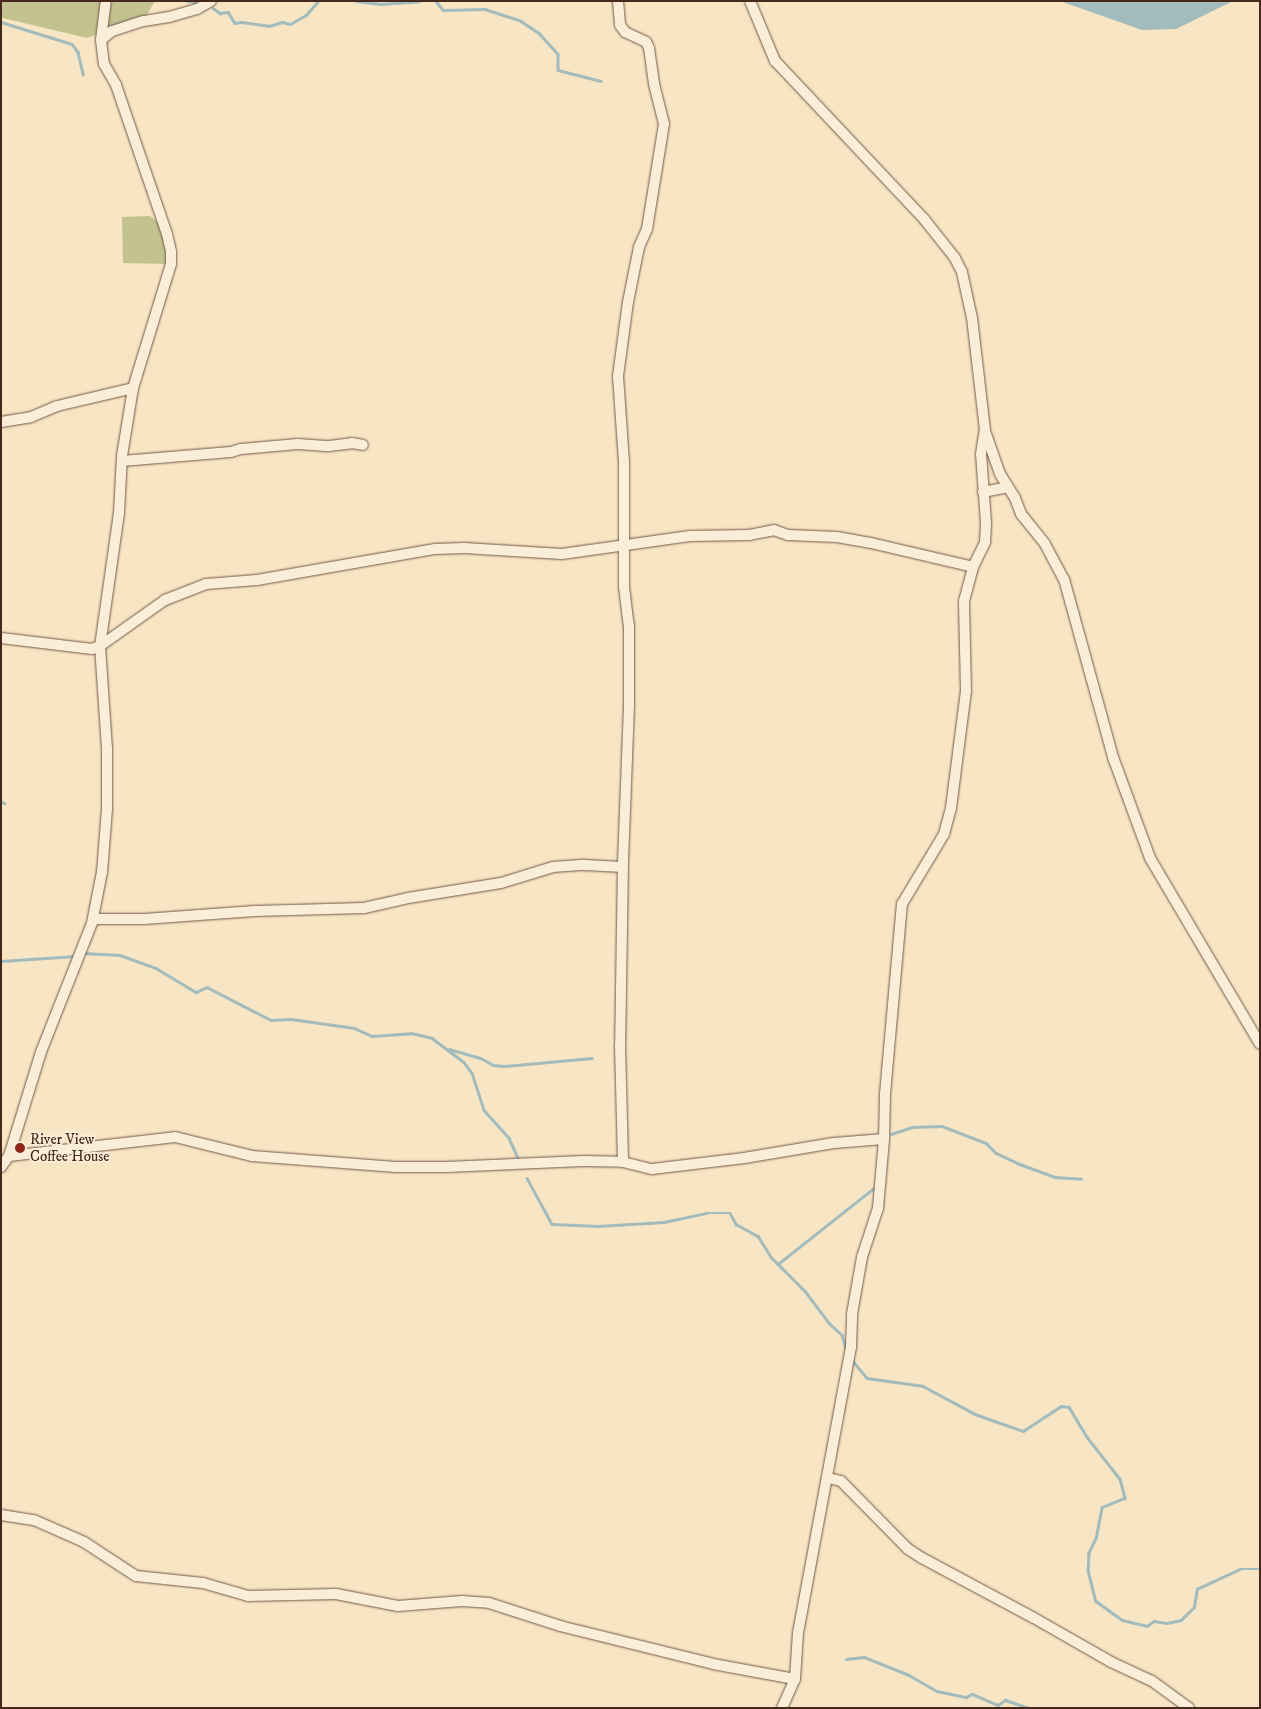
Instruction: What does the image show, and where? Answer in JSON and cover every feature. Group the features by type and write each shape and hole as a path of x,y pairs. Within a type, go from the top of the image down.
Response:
{"street":[{"path":"1,1167 9,1156 41,1052 93,919 102,872 108,809 107,748 100,646 119,513 122,461 133,388 170,264 171,252 167,234 116,85 104,64 101,40 106,1"},
{"path":"101,40 112,31 142,21 169,17 197,9 211,1"},
{"path":"618,1 620,25 624,32 646,42 649,48 654,84 664,124 647,229 639,247 630,293 618,376 624,461 624,587 629,625 630,706 623,867 620,1045 623,1162"},
{"path":"750,1 775,61 924,219 955,258 962,272 972,318 985,430 997,466 1021,514 1045,544 1064,579 1114,760 1150,858 1260,1044"},
{"path":"1,422 31,418 57,406 133,388"},
{"path":"782,1708 795,1680 798,1633 851,1347 852,1314 862,1257 878,1208 884,1139 885,1094 902,904 944,834 951,808 966,692 964,601 973,567 986,542 981,454 985,430"},
{"path":"122,461 231,452 241,449 298,444 329,446 352,443 363,445"},
{"path":"983,492 1008,487"},
{"path":"1,638 92,648 100,646 165,600 206,584 257,580 435,549 464,548 562,554 690,536 748,535 774,530 788,536 837,536 973,567"},
{"path":"93,919 144,919 255,911 364,908 408,898 502,883 553,867 584,865 623,867"},
{"path":"9,1156 175,1137 252,1156 396,1167 447,1167 584,1161 623,1162 652,1168 744,1158 834,1143 884,1139"},
{"path":"828,1478 841,1481 908,1549 922,1558 1111,1662 1152,1681 1189,1708"},
{"path":"1,1515 34,1520 84,1542 136,1576 203,1582 248,1596 336,1594 398,1606 462,1601 489,1603 560,1626 713,1664 795,1680"}],"green space":[{"path":"1,1 155,1 145,18 87,38 3,18 1,17"},
{"path":"150,216 165,228 171,264 123,263 122,217"}],"water":[{"path":"1060,1 1233,1 1176,29 1142,30"}],"waterway":[{"path":"187,1 203,2"},
{"path":"213,8 220,13 228,12 235,23 242,22 269,26 282,22 290,24 306,15 318,1"},
{"path":"356,1 380,4 419,1"},
{"path":"436,1 443,10 485,9 521,21 539,33 558,54 558,70 601,81"},
{"path":"1,22 72,44 78,52 83,74"},
{"path":"83,953 120,955 156,968 196,992 207,987 271,1020 291,1019 354,1028 372,1036 411,1033 432,1038 463,1061 472,1073 484,1110 509,1138 519,1160"},
{"path":"1,961 76,956"},
{"path":"449,1049 481,1058 493,1065 504,1066 592,1058"},
{"path":"891,1134 912,1127 942,1126 986,1143 996,1153 1017,1163 1055,1177 1081,1179"},
{"path":"527,1178 552,1224 598,1226 664,1222 706,1213 730,1213 736,1224 758,1236 771,1257 805,1291 828,1322 842,1335 846,1348"},
{"path":"778,1264 875,1187"},
{"path":"852,1360 867,1378 923,1386 975,1414 1023,1431 1061,1406 1069,1407 1087,1437 1120,1479 1125,1498 1102,1508 1096,1538 1089,1553 1088,1570 1096,1601 1122,1620 1147,1626 1154,1621 1167,1623 1181,1620 1194,1607 1197,1589 1240,1569 1260,1569"},
{"path":"846,1659 864,1657 909,1675 937,1691 966,1697 972,1694 998,1705 1005,1700 1029,1708"}],"place":[{"name":"River View Coffee House","path":"20,1148"}]}
